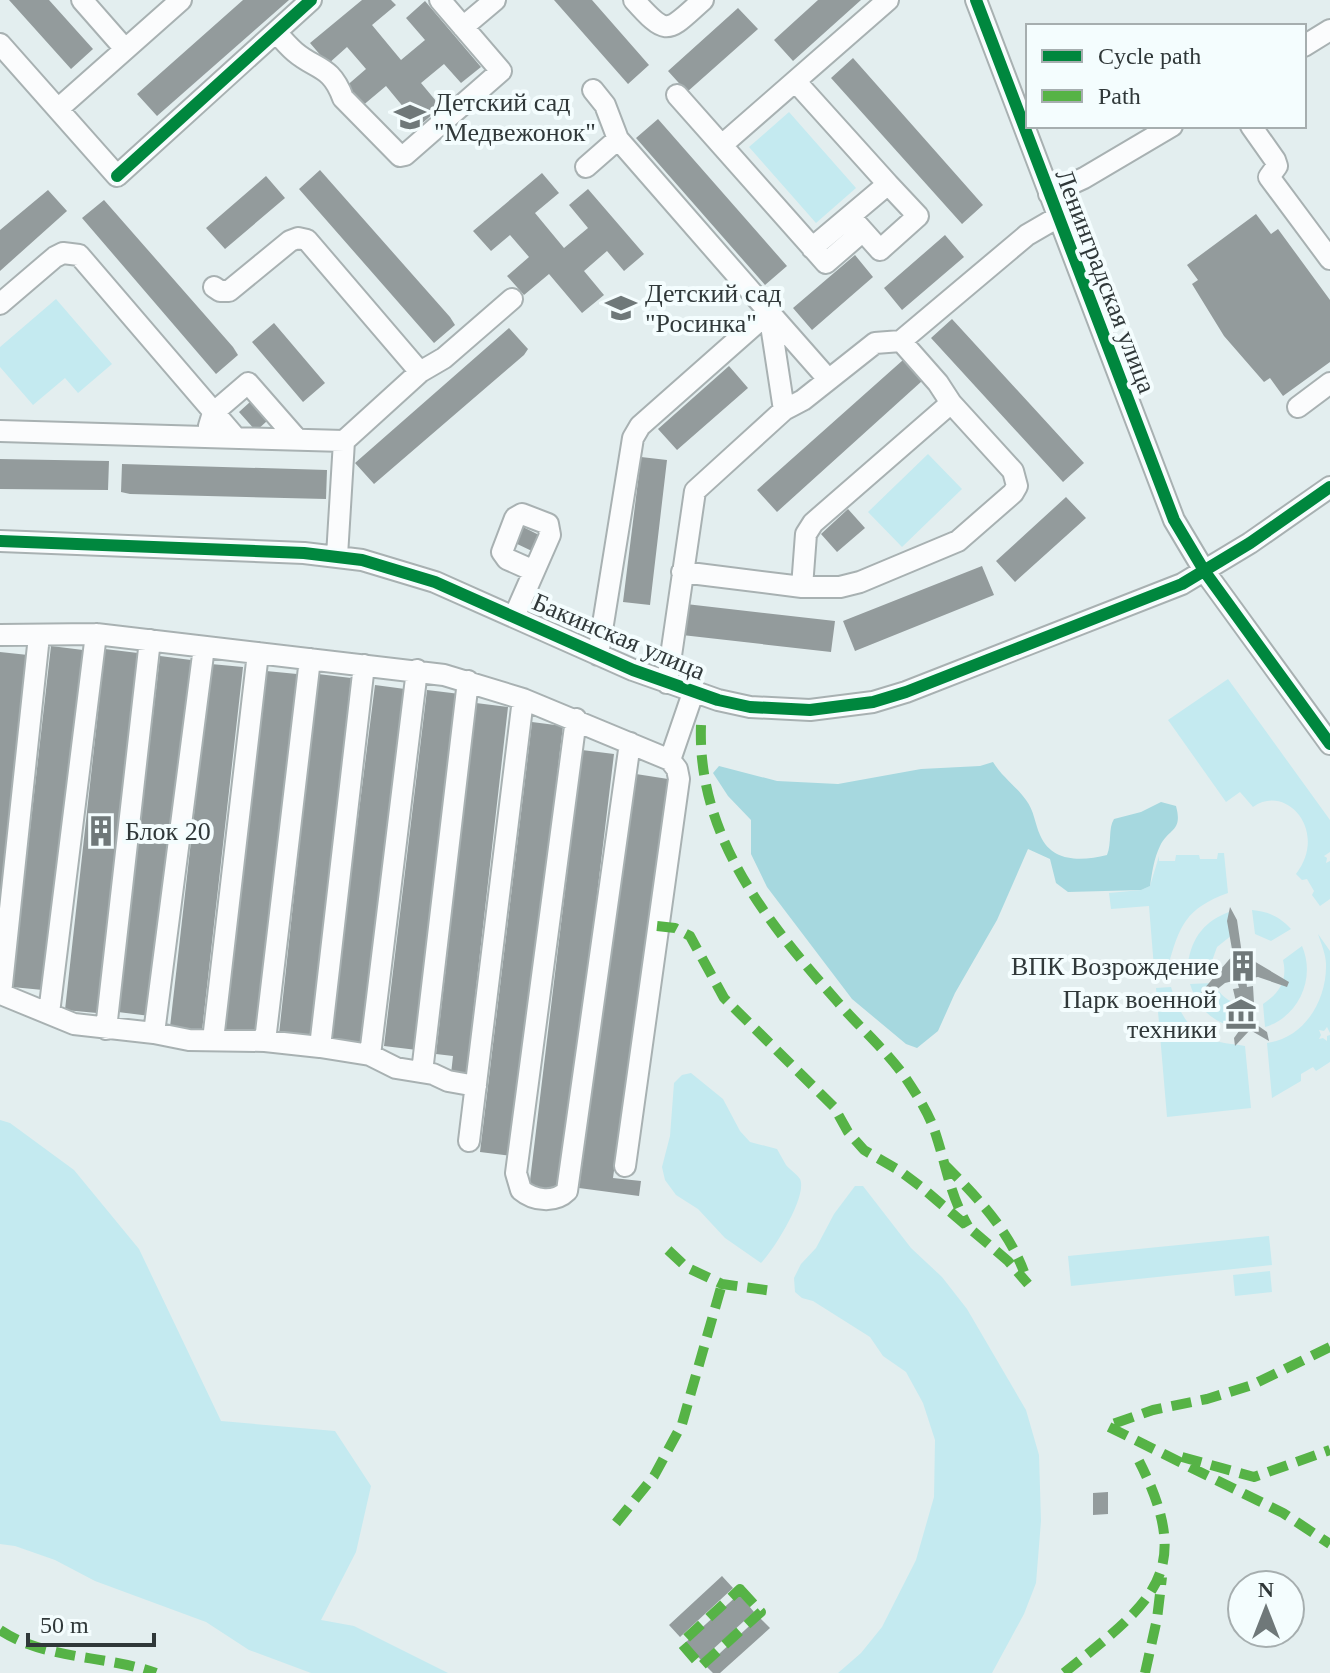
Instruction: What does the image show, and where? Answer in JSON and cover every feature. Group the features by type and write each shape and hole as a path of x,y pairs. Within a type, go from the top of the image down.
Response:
{"street":[{"path":"82,0 125,49"},
{"path":"58,109 181,0"},
{"path":"0,44 117,176 311,0"},
{"path":"276,32 295,53 322,68 339,86 343,98 400,156 405,155 501,71 440,0"},
{"path":"463,27 495,0"},
{"path":"643,3 656,25 669,27 703,0"},
{"path":"722,145 888,0"},
{"name":"Ленинградская улица","path":"976,0 1164,497 1184,540 1330,744"},
{"path":"1306,45 1330,30"},
{"path":"796,82 918,216 880,250 857,224"},
{"path":"593,90 605,105 618,139 828,379"},
{"path":"677,95 826,263 888,184"},
{"path":"1049,194 1084,178 1169,128"},
{"path":"1252,128 1275,160 1277,166 1269,177 1330,259"},
{"path":"586,167 618,139"},
{"path":"667,683 695,491 784,410 803,400 875,343 901,341 1027,235 1058,217"},
{"path":"214,287 229,291 290,241 298,238 307,240 420,372"},
{"path":"0,304 55,257 63,253 79,255 236,438"},
{"path":"337,556 344,441 420,372 444,358 512,299"},
{"path":"769,312 784,410"},
{"path":"598,655 633,438 640,426 769,312"},
{"path":"682,572 802,587 840,587 860,582 958,541 1013,493 1017,486 1013,471 951,403 938,383 901,341"},
{"path":"204,437 213,413 248,383 297,439"},
{"path":"1298,407 1330,383"},
{"path":"802,587 806,534 813,523 951,403"},
{"path":"0,431 344,441"},
{"name":"Бакинская улица","path":"0,541 337,556 374,562 413,574 693,693 750,707 782,710 841,708 873,702 920,687 1162,594 1205,572 1330,487"},
{"path":"514,617 534,571"},
{"path":"49,1013 96,634"},
{"path":"0,635 96,634 417,670 468,681 523,699 670,760 677,769 679,779 625,1166"},
{"path":"39,636 0,994 74,1024 189,1040 265,1041 320,1047 370,1055 396,1068 476,1086"},
{"path":"106,1029 150,640"},
{"path":"154,1033 204,647"},
{"path":"213,1040 258,653"},
{"path":"265,1041 310,659"},
{"path":"320,1047 364,665"},
{"path":"370,1055 417,670"},
{"path":"422,1072 468,681"},
{"path":"670,760 693,693"},
{"path":"469,1141 523,699"},
{"path":"576,719 516,1173 521,1190 534,1197 554,1199 567,1191 630,743"}],"shaded area":[{"path":"789,112 856,188 816,223 749,147"},
{"path":"56,299 112,364 78,393 65,378 33,405 0,367 0,347"},
{"path":"928,454 962,489 902,547 868,512"},
{"path":"1228,679 1330,820 1330,852 1324,856 1326,863 1330,861 1330,899 1320,906 1312,895 1314,891 1307,879 1302,880 1296,874 1305,858 1308,842 1306,828 1299,815 1290,806 1278,801 1266,801 1253,807 1240,792 1226,802 1168,720"},
{"path":"993,762 1029,804 1045,844 1052,851 1069,858 1107,855 1114,819 1141,812 1161,802 1176,806 1178,821 1158,851 1150,886 1141,890 1068,892 1056,883 1050,859 1028,849 997,920 955,993 938,1031 917,1048 906,1044 852,999 767,887 751,854 751,820 728,796 713,773 719,766 777,781 838,784 921,769 980,766"},
{"path":"1218,853 1224,853 1228,893 1193,912 1176,940 1168,967 1154,968 1149,906 1111,909 1109,893 1141,890 1150,886 1159,856 1159,861 1175,861 1176,855 1217,859"},
{"path":"1252,910 1273,915 1291,929 1271,941 1255,934"},
{"path":"1229,912 1232,935 1217,947 1212,961 1188,963 1201,931"},
{"path":"1318,934 1330,951 1330,1033 1327,1027 1324,1031 1319,1030 1319,1039 1327,1041 1330,1035 1330,1062 1316,1071 1313,1067 1301,1074 1301,1081 1272,1098 1267,1043 1292,1034 1311,1016 1318,1004 1326,960"},
{"path":"1302,946 1307,971 1302,995 1287,1015 1265,1027 1263,1004 1281,986 1283,960"},
{"path":"1213,983 1225,997 1241,1004 1242,1028 1224,1024 1209,1015 1190,984"},
{"path":"1171,987 1184,1017 1200,1034 1216,1041 1245,1046 1251,1108 1167,1117 1156,988"},
{"path":"691,1073 723,1099 740,1131 750,1142 777,1149 786,1165 800,1179 799,1198 794,1210 781,1236 761,1263 725,1238 698,1209 676,1195 665,1180 662,1167 670,1136 674,1083 682,1075"},
{"path":"0,1120 10,1123 74,1170 139,1249 221,1421 335,1431 371,1486 356,1552 321,1620 354,1626 448,1673 311,1673 249,1650 206,1622 95,1581 55,1560 0,1544"},
{"path":"855,1186 863,1186 911,1248 942,1277 967,1309 1026,1410 1039,1455 1041,1521 1036,1583 1024,1614 992,1673 838,1673 861,1653 882,1627 916,1560 934,1497 935,1440 923,1403 906,1372 883,1356 870,1337 795,1292 794,1278 801,1264 816,1248 834,1214"},
{"path":"1269,1236 1272,1265 1071,1286 1068,1256"},
{"path":"1270,1271 1272,1292 1235,1296 1233,1275"}],"building":[{"path":"9,0 49,0 93,49 71,69"},
{"path":"243,0 289,0 157,116 137,94"},
{"path":"362,0 391,0 396,5 372,25 401,60 425,40 406,18 425,1 481,67 461,83 444,64 421,83 441,107 419,126 386,86 361,107 344,88 366,69 347,47 328,64 310,43"},
{"path":"554,0 592,0 649,65 628,84"},
{"path":"818,0 861,0 793,61 774,40"},
{"path":"738,8 758,29 687,92 668,71"},
{"path":"853,58 983,205 962,224 831,78"},
{"path":"658,119 787,266 765,285 636,138"},
{"path":"320,170 450,317 455,325 434,343 299,189"},
{"path":"542,173 559,193 535,213 564,248 588,228 569,205 588,189 644,254 624,271 607,251 584,271 604,295 582,313 549,274 524,295 507,276 529,257 510,235 491,251 473,231"},
{"path":"266,176 285,198 225,249 206,228"},
{"path":"48,190 67,211 0,271 0,230"},
{"path":"104,200 233,347 238,355 216,374 82,218"},
{"path":"1256,214 1271,234 1278,229 1330,300 1330,362 1283,396 1270,378 1264,382 1224,336 1192,284 1198,280 1187,265"},
{"path":"945,235 964,257 902,310 884,288"},
{"path":"855,255 873,277 812,330 793,308"},
{"path":"952,319 1084,463 1063,482 931,338"},
{"path":"274,323 325,383 303,402 252,342"},
{"path":"509,328 528,349 524,355 374,484 355,463"},
{"path":"903,360 922,381 777,512 757,490"},
{"path":"729,366 748,388 677,450 658,429"},
{"path":"250,402 267,421 256,431 239,412"},
{"path":"641,457 667,460 650,605 623,602"},
{"path":"0,459 109,461 108,490 0,489"},
{"path":"122,464 327,470 326,499 130,494 121,492"},
{"path":"1066,497 1086,518 1015,582 996,561"},
{"path":"848,509 865,528 837,552 821,534"},
{"path":"521,526 541,536 534,552 513,542"},
{"path":"982,566 994,595 855,651 843,621"},
{"path":"686,604 835,621 831,652 682,635"},
{"path":"51,646 83,650 43,990 12,987"},
{"name":"Блок 20","path":"105,649 138,653 97,1013 65,1010"},
{"path":"0,652 28,655 2,892 0,892"},
{"path":"160,656 191,660 150,1016 118,1012"},
{"path":"211,664 243,667 202,1031 170,1027"},
{"path":"266,671 297,674 256,1033 225,1029"},
{"path":"318,674 351,678 311,1037 279,1034"},
{"path":"375,685 405,689 360,1043 330,1039"},
{"path":"427,690 460,694 417,1050 384,1046"},
{"path":"476,703 508,707 466,1076 451,1074 453,1056 436,1054"},
{"path":"532,722 563,726 511,1156 480,1152"},
{"path":"582,750 614,754 561,1193 529,1189"},
{"path":"636,774 668,779 613,1178 641,1181 639,1196 579,1188"},
{"name":"ВПК Возрождение","path":"1230,907 1237,920 1242,954 1289,982 1287,987 1258,977 1246,979 1247,987 1253,986 1254,1003 1249,1004 1250,1020 1267,1032 1269,1041 1250,1030 1235,1046 1234,1038 1247,1020 1243,1005 1237,1006 1233,989 1239,988 1237,980 1225,983 1201,1002 1197,997 1233,955 1227,921"},
{"path":"1108,1492 1108,1514 1093,1515 1093,1493"},
{"path":"722,1576 733,1588 680,1637 669,1625"},
{"path":"739,1594 754,1612 701,1660 685,1643"},
{"path":"759,1617 770,1628 720,1673 713,1673 706,1666"}],"marked path":[{"path":"701,725 703,765 711,803 724,840 741,874 761,907 810,970 905,1077 927,1113 953,1193 968,1226"},
{"path":"657,926 675,928 690,936 724,998 834,1107 848,1132 864,1150 920,1186 1008,1261 1028,1284"},
{"path":"944,1164 1000,1227 1024,1272"},
{"path":"668,1250 686,1267 722,1284 773,1291"},
{"path":"616,1523 654,1476 682,1424 722,1284"},
{"path":"1330,1347 1252,1385 1207,1399 1153,1410 1107,1426 1283,1513 1330,1544"},
{"path":"1182,1457 1254,1477 1330,1450"},
{"path":"1064,1673 1120,1626 1156,1584 1163,1560 1164,1532 1156,1500 1139,1461"},
{"path":"1145,1673 1157,1619 1162,1577"},
{"path":"740,1589 761,1612 701,1666 681,1643 740,1589"},
{"path":"0,1630 36,1647 156,1673"}],"cycle path":[{"path":"117,176 311,0"},
{"path":"976,0 1174,520 1205,572 1330,744"},
{"path":"0,541 304,553 362,560 435,582 633,670 718,700 750,707 810,710 873,702 906,692 1182,584 1250,543 1330,487"}],"place":[{"name":"Детский сад \"Медвежонок\"","path":"410,117"},
{"name":"Детский сад \"Росинка\"","path":"621,308"},
{"name":"Блок 20","path":"101,831"},
{"name":"ВПК Возрождение","path":"1243,966"},
{"name":"Парк военной техники","path":"1241,1014"}]}
